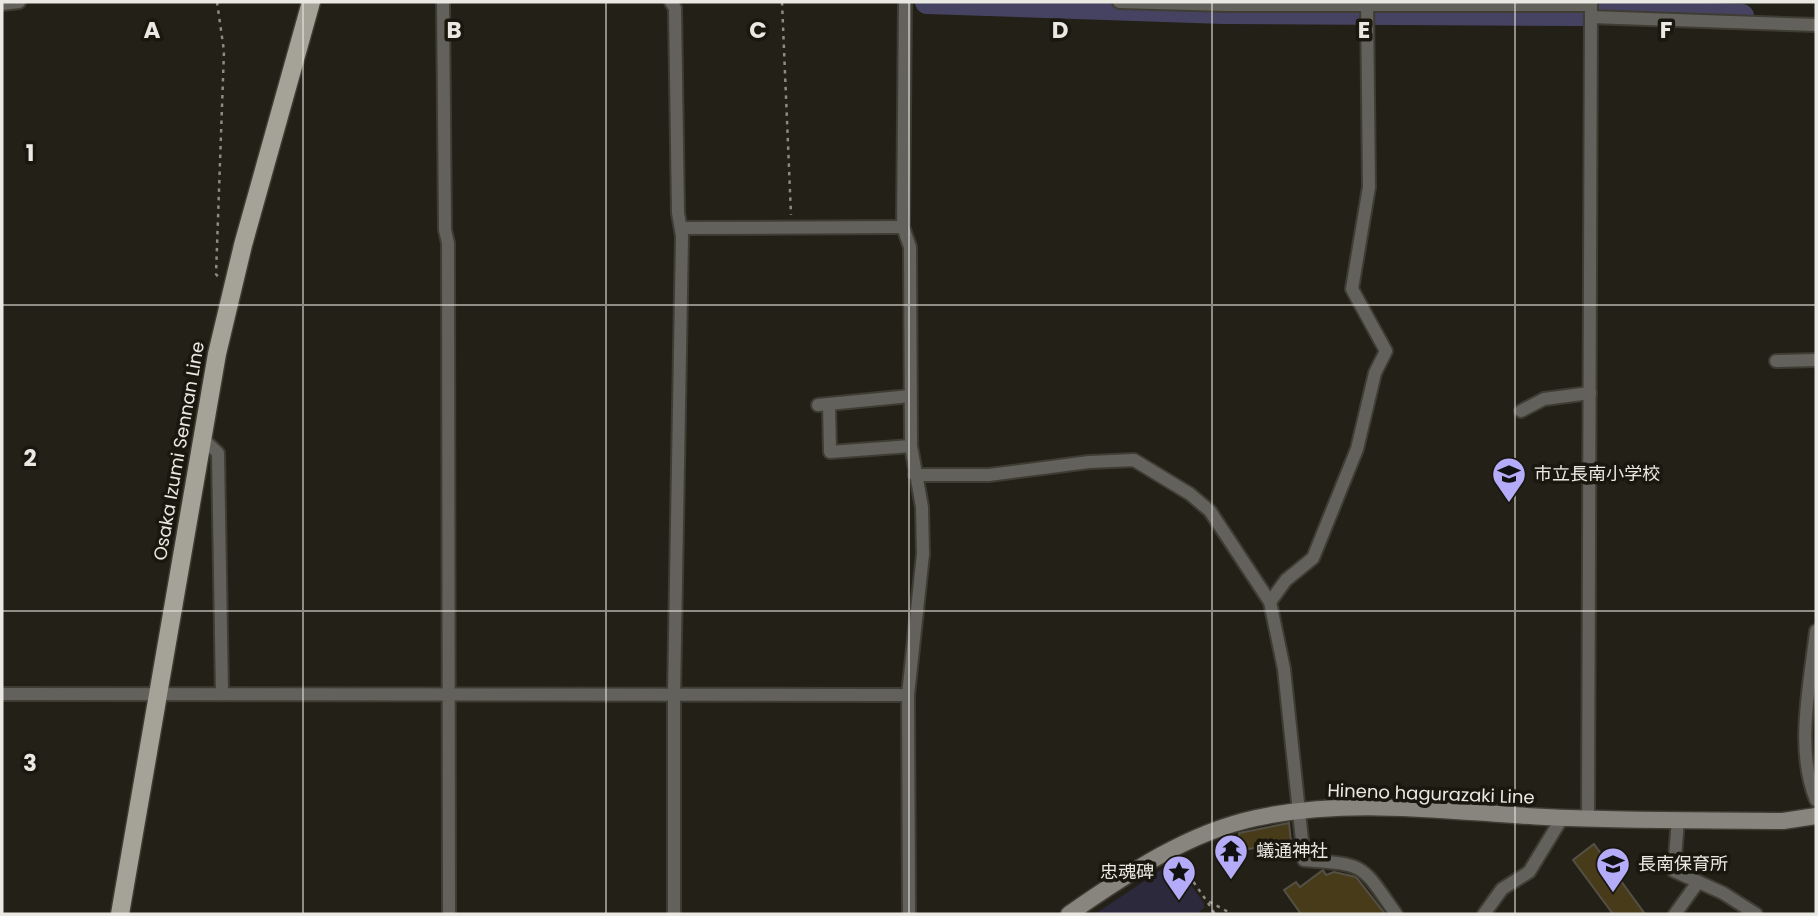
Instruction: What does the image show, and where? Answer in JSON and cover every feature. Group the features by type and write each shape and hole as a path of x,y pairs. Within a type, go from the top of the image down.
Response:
{"main road":[{"name":"Osaka Izumi Sennan Line","path":"120,914 201,437 230,294 311,2"},
{"name":"Hineno hagurazaki Line","path":"1069,914 1172,850 1215,830 1254,818 1298,810 1363,807 1562,818 1783,821 1816,816"}],"street":[{"path":"2,4 19,2"},
{"path":"443,2 445,230 448,243 449,914"},
{"path":"671,2 675,8 681,228 674,695 674,914"},
{"path":"905,2 904,227 910,247 911,446 922,507 923,554 908,695 909,914"},
{"path":"1119,2 1367,3 1591,8 1816,25"},
{"path":"1270,602 1286,580 1313,558 1357,449 1375,373 1386,351 1352,289 1369,187 1367,3"},
{"path":"1588,818 1591,8"},
{"path":"681,228 904,227"},
{"path":"1776,361 1816,360"},
{"path":"1521,411 1544,398 1590,393"},
{"path":"910,396 824,404 830,452 911,446"},
{"path":"201,437 218,453 222,694"},
{"path":"915,475 989,475 1089,462 1134,460 1190,494 1210,511 1270,602 1284,669 1304,860 1359,867 1367,873 1396,914"},
{"path":"1816,631 1806,731 1808,780 1816,800"},
{"path":"2,694 908,695"},
{"path":"1484,914 1502,889 1530,872 1562,818"},
{"path":"1678,819 1674,871 1723,893 1756,914"},
{"path":"1675,914 1698,882"}],"path":[{"path":"217,2 224,51 216,274 230,294"},
{"path":"782,2 792,227"},
{"path":"1172,850 1214,914"},
{"path":"1206,900 1232,914"}],"shaded area":[{"path":"1165,867 1176,879 1187,880 1204,903 1204,908 1196,914 1095,914"}],"building":[{"path":"1289,823 1292,852 1268,855 1267,852 1256,854 1255,848 1241,850 1239,833"},
{"path":"1594,844 1645,914 1613,914 1573,860"},
{"path":"1323,870 1326,875 1334,872 1356,877 1385,914 1301,914 1284,890 1296,882 1300,887"}],"waterway":[{"path":"927,2 1224,12 1602,12 1742,16"}],"place":[{"name":"市立長南小学校","path":"1509,504"},
{"name":"蟻通神社","path":"1231,881"},
{"name":"長南保育所","path":"1613,894"},
{"name":"忠魂碑","path":"1179,902"}]}
